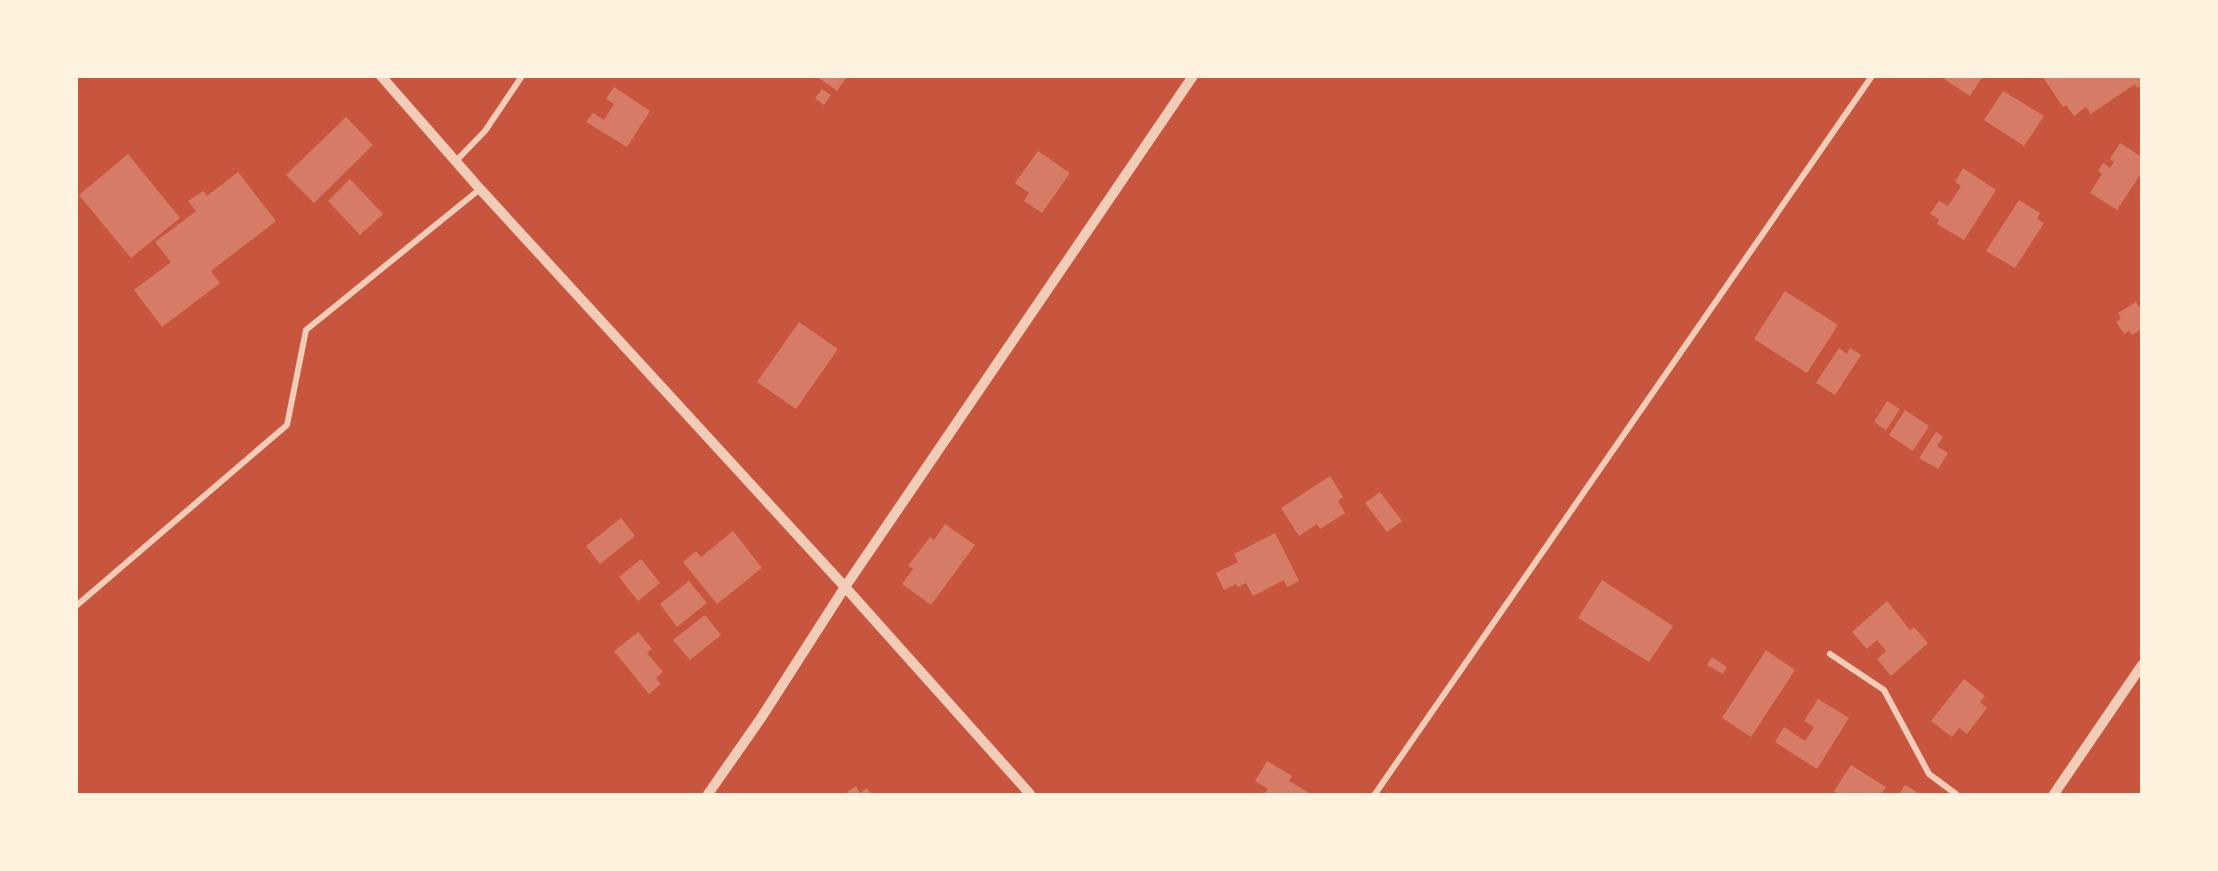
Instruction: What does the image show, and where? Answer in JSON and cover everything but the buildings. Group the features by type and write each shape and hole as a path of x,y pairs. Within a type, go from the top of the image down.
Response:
{"street":[{"path":"381,76 480,189 845,587 1030,795"},
{"path":"456,161 485,131 522,76"},
{"path":"708,795 761,718 845,587 1193,76"},
{"path":"1375,795 1872,76"},
{"path":"76,606 287,425 306,330 480,189"},
{"path":"1830,654 1884,690 1929,774 1956,795"},
{"path":"2054,795 2142,665"}]}
